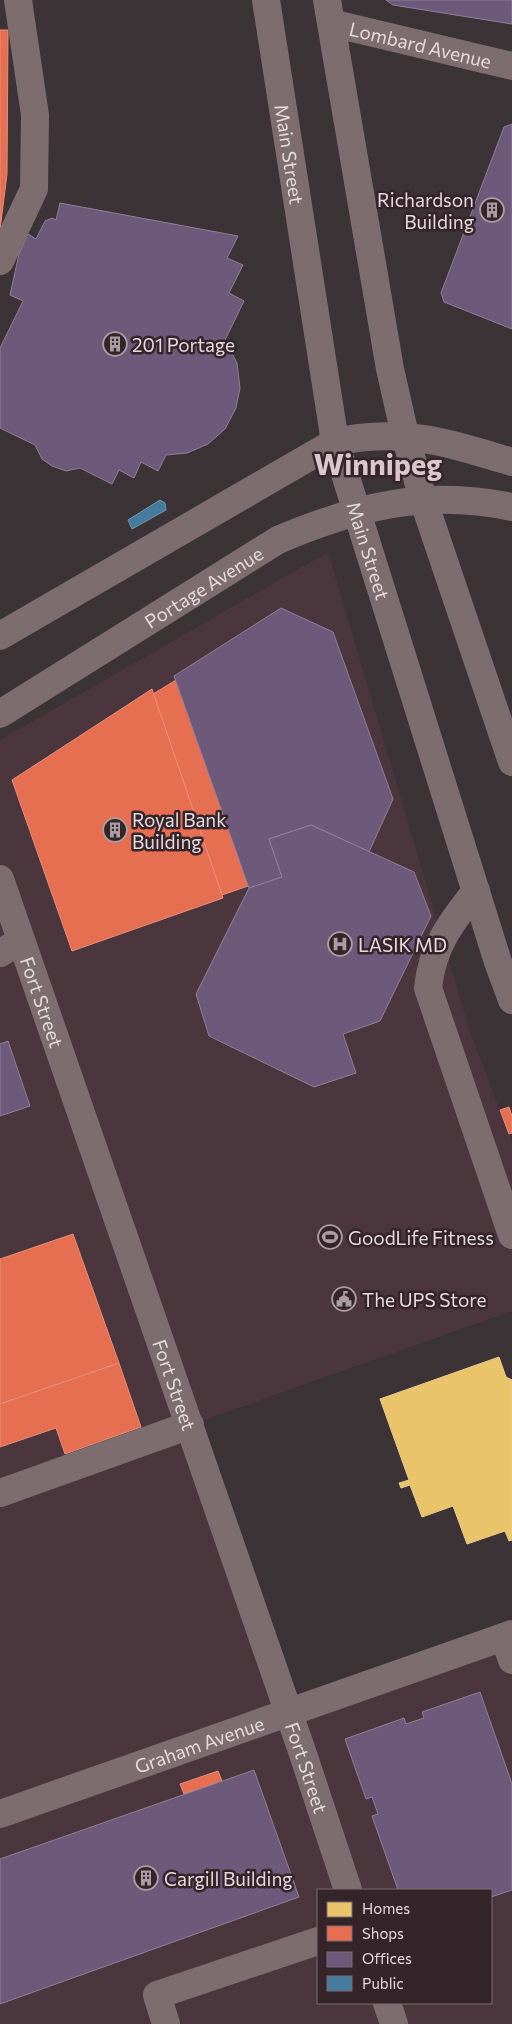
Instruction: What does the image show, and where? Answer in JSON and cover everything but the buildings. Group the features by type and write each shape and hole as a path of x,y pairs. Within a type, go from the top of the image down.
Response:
{"main road":[{"name":"Main Street","path":"266,0 335,442 512,1000"},
{"path":"329,11 390,369 405,436 423,499 512,762"},
{"path":"0,636 335,442 379,435 405,436 471,450 512,462"},
{"name":"Portage Avenue","path":"0,714 278,540 316,524 356,512 423,499 479,500 512,507"}],"street":[{"path":"0,261 34,189 35,115 12,2"},
{"name":"Lombard Avenue","path":"329,11 512,66"},
{"name":"Fort Street","path":"0,879 11,947 190,1425 348,1889"},
{"path":"476,891 448,926 430,965 428,988 512,1235"},
{"path":"0,1494 190,1425"},
{"name":"Graham Avenue","path":"0,1814 289,1713 509,1643"},
{"path":"166,2024 157,1995 317,1941"},
{"path":"387,2004 394,2024"}],"shaded area":[{"path":"328,552 470,1032 512,1142 512,1311 190,1425 289,1713 512,1634 512,2024 0,2024 0,740"}],"place":[{"name":"Richardson Building","path":"492,210"},
{"name":"201 Portage","path":"115,344"},
{"name":"Royal Bank Building","path":"115,830"},
{"name":"LASIK MD","path":"340,944"},
{"name":"GoodLife Fitness","path":"330,1237"},
{"name":"The UPS Store","path":"344,1299"},
{"name":"Cargill Building","path":"146,1878"}],"district":[{"name":"Winnipeg","path":"378,463"}]}
